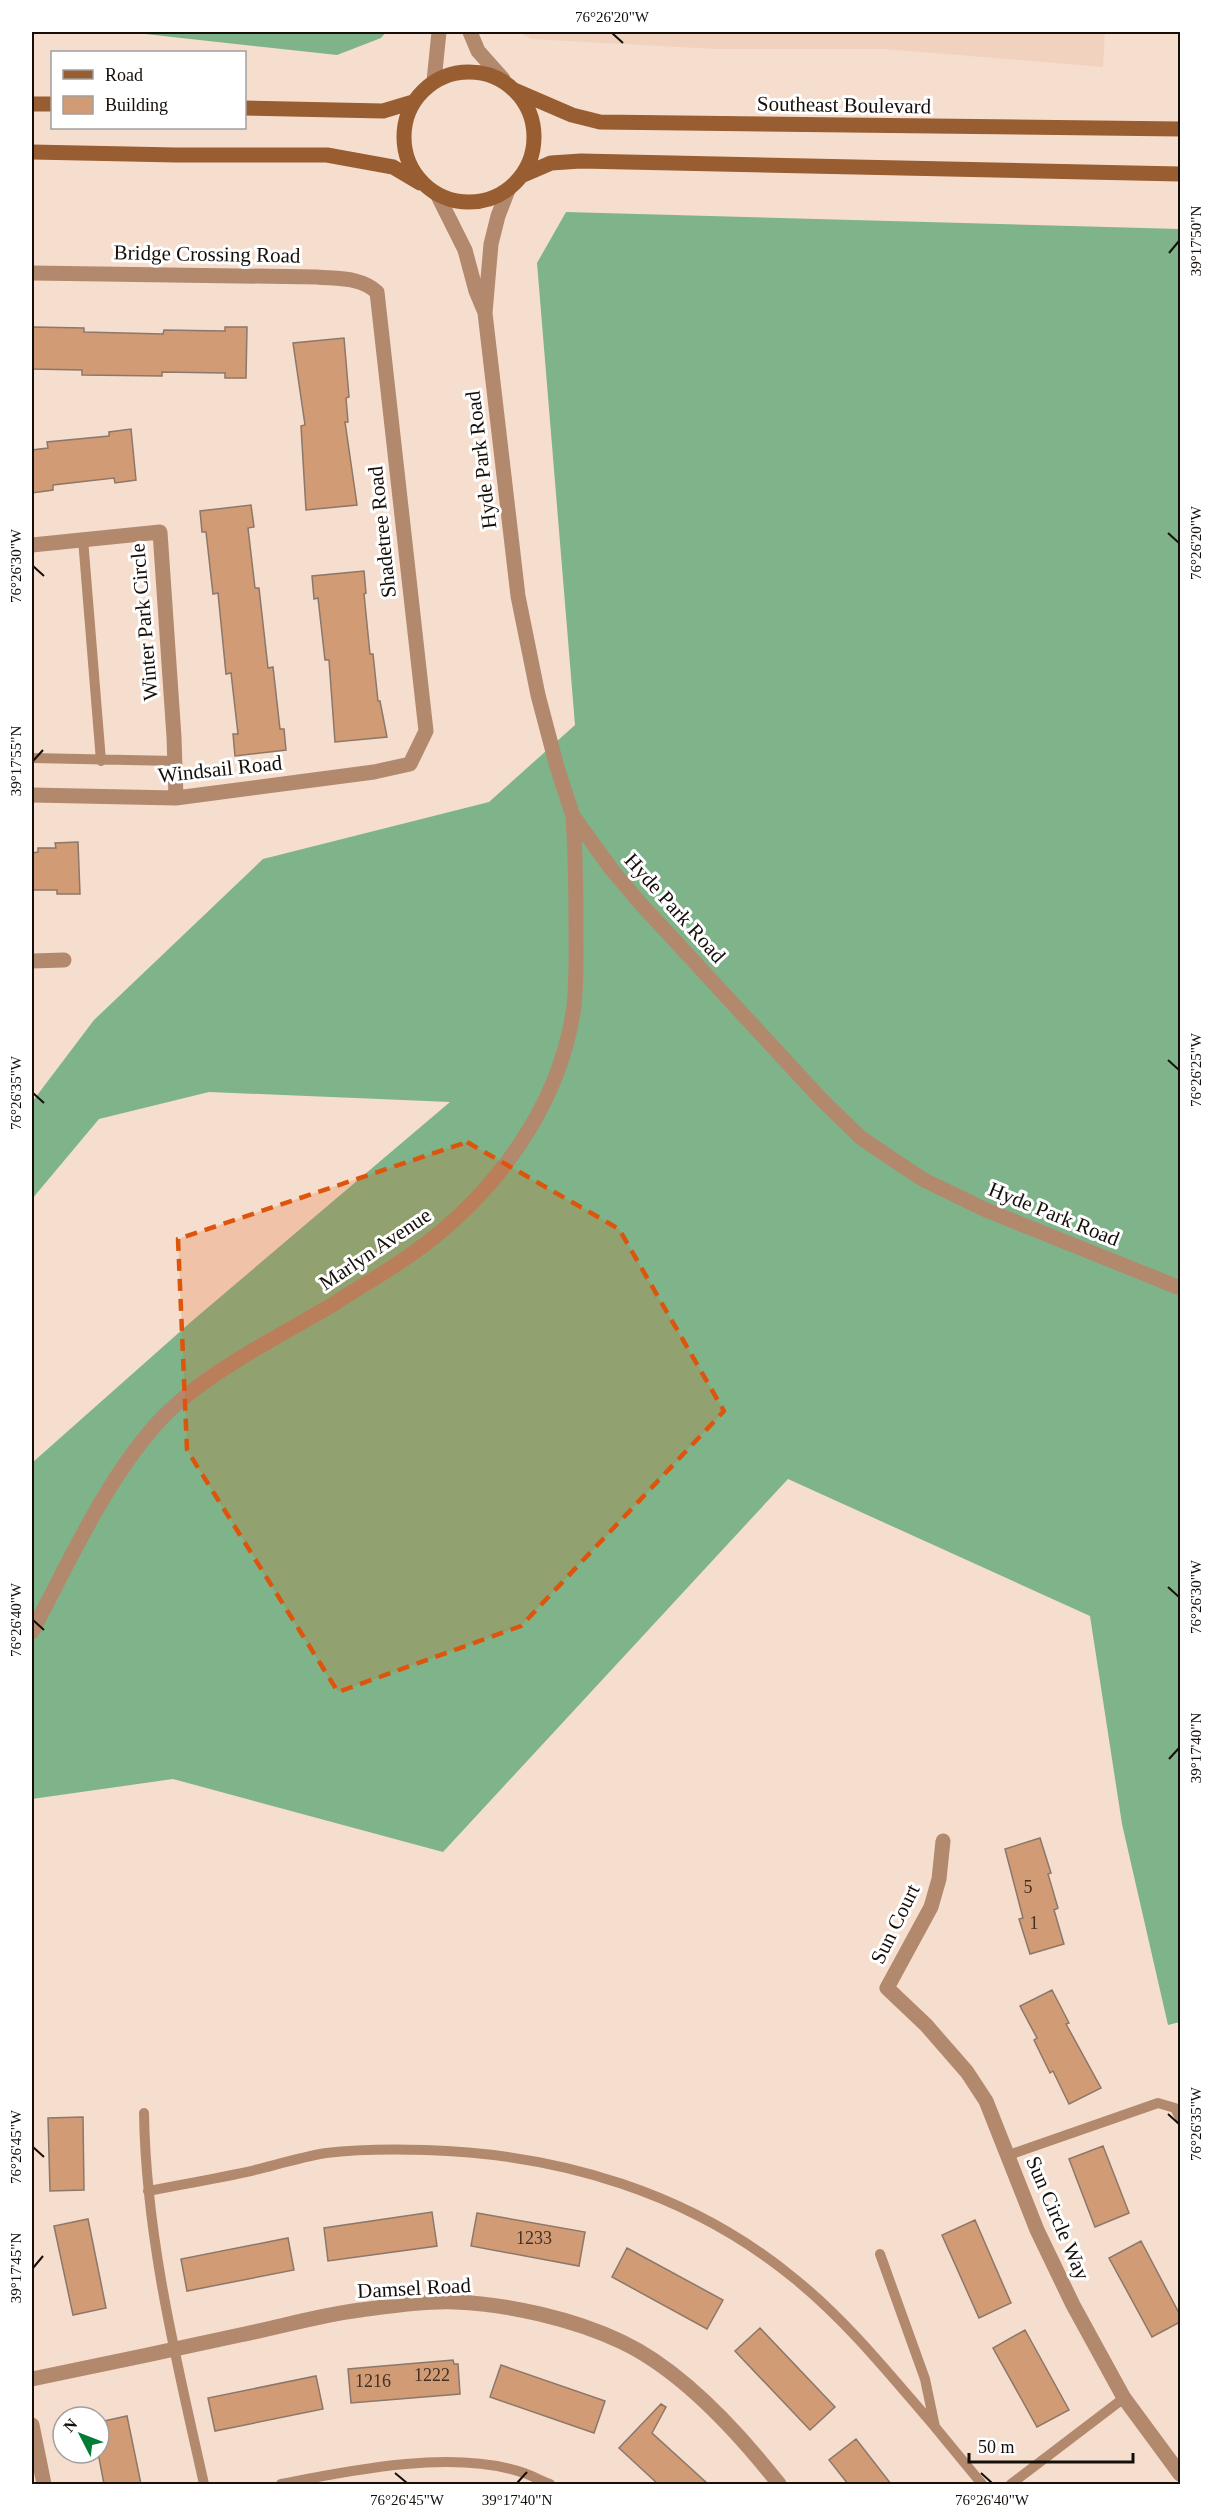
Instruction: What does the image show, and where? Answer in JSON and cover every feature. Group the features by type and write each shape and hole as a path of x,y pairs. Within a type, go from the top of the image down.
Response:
{"main road":[{"path":"432,191 419,180 406,156 404,129 413,102 434,81 463,71 481,72 508,85 525,100 531,113 533,134 530,157 523,175"},
{"name":"Southeast Boulevard","path":"508,85 572,115 600,122 1180,129"},
{"path":"246,108 383,111 413,102"},
{"path":"32,104 51,104"},
{"path":"32,152 327,155 393,167 432,191 460,202 484,201 508,190 523,175 551,164 582,161 1180,174"}],"street":[{"path":"434,81 439,32"},
{"path":"470,32 478,51 508,85"},
{"name":"Hyde Park Road","path":"508,190 491,244 485,313 518,596 538,695 573,816 612,870 640,903 821,1099 861,1137 924,1180 955,1195 1180,1288"},
{"name":"Hyde Park Road","path":"432,191 465,250 476,291 485,313"},
{"name":"Bridge Crossing Road","path":"32,273 317,277 349,279 367,283 377,292"},
{"name":"Shadetree Road","path":"377,292 426,732 410,764"},
{"name":"Winter Park Circle","path":"32,545 160,532 176,798"},
{"name":"Windsail Road","path":"32,795 176,798 374,772 410,764"},
{"name":"Marlyn Avenue","path":"32,1632 114,1482 162,1418 184,1398 218,1374 420,1248 475,1200 515,1152 532,1126 547,1095 563,1054 573,1013 576,976 577,875 573,816"},
{"path":"32,961 64,960"},
{"name":"Sun Court","path":"886,1988 931,1907 939,1879 943,1841"},
{"name":"Sun Circle Way","path":"886,1988 926,2025 967,2072 986,2101 1037,2230 1073,2305 1125,2398 1180,2474"},
{"name":"Damsel Road","path":"32,2379 359,2310 454,2302 489,2306 550,2318 590,2329 623,2343 657,2363 728,2424 779,2484"},
{"path":"32,2425 44,2484"}],"lane":[{"path":"84,539 101,761"},
{"path":"32,758 175,761"},
{"path":"1008,2155 1158,2103 1175,2108 1180,2118"},
{"path":"144,2113 148,2190 174,2349 204,2484"},
{"path":"148,2190 326,2153 370,2150 469,2151 560,2166 615,2180 658,2195 700,2215 758,2251 787,2272 842,2321 982,2484"},
{"path":"880,2254 925,2379 935,2427"},
{"path":"1011,2484 1125,2398"},
{"path":"281,2484 396,2463 456,2463 524,2472 550,2484"}],"highlighted area":[{"path":"467,1142 619,1229 724,1411 521,1626 338,1692 187,1450 178,1239"}],"shaded area":[{"path":"518,32 1105,32 1103,67 884,49 715,49 531,39"}],"green space":[{"path":"145,32 386,32 381,38 337,55 145,34"},
{"path":"566,212 1180,229 1180,2022 1168,2025 1122,1824 1090,1616 788,1479 443,1852 173,1779 32,1799 33,1462 192,1321 450,1102 209,1092 99,1119 32,1199 32,1102 94,1020 263,859 489,802 575,725 537,263"}],"building":[{"path":"32,327 84,328 84,332 163,334 164,330 225,331 225,327 247,327 246,378 225,378 225,373 162,372 162,376 82,375 82,370 32,369"},
{"path":"344,338 349,397 346,398 348,422 345,422 357,505 306,510 301,426 305,425 293,343"},
{"path":"131,429 136,480 115,483 114,478 53,485 53,490 32,493 32,450 48,448 47,442 109,436 109,432"},
{"path":"251,505 254,527 248,528 255,588 259,588 268,668 273,667 280,729 284,729 286,750 235,756 233,734 238,734 231,673 226,674 218,593 213,594 206,532 202,532 200,511"},
{"path":"364,571 370,654 373,654 378,701 380,701 387,737 335,742 329,660 325,660 318,598 314,599 312,576"},
{"path":"78,842 80,894 57,894 57,890 32,890 32,853 38,852 38,848 56,848 55,843"},
{"path":"1040,1838 1051,1873 1048,1874 1058,1908 1054,1910 1064,1944 1030,1954 1019,1919 1023,1918 1005,1849"},
{"path":"1052,1990 1069,2023 1066,2024 1101,2088 1069,2104 1053,2071 1050,2073 1034,2040 1037,2038 1020,2006"},
{"path":"83,2117 84,2190 50,2191 48,2118"},
{"path":"1103,2146 1129,2213 1095,2227 1069,2159"},
{"path":"432,2212 437,2246 328,2261 324,2228"},
{"path":"477,2213 585,2232 579,2266 471,2246"},
{"path":"88,2219 106,2308 73,2315 54,2226"},
{"path":"975,2220 1011,2303 979,2318 942,2235"},
{"path":"288,2238 294,2270 187,2291 181,2259"},
{"path":"1141,2241 1180,2315 1180,2322 1152,2337 1109,2258"},
{"path":"627,2248 723,2300 707,2329 612,2277"},
{"path":"760,2328 835,2407 810,2430 735,2351"},
{"path":"1025,2330 1069,2410 1037,2427 993,2348"},
{"path":"453,2360 454,2364 458,2364 460,2394 351,2403 348,2369"},
{"path":"501,2365 605,2401 594,2433 490,2397"},
{"path":"316,2376 323,2409 215,2431 208,2398"},
{"path":"661,2404 666,2407 652,2433 708,2484 658,2484 619,2448"},
{"path":"127,2416 141,2484 104,2484 100,2465 111,2465 111,2419"},
{"path":"856,2439 891,2484 848,2484 829,2460"}]}
